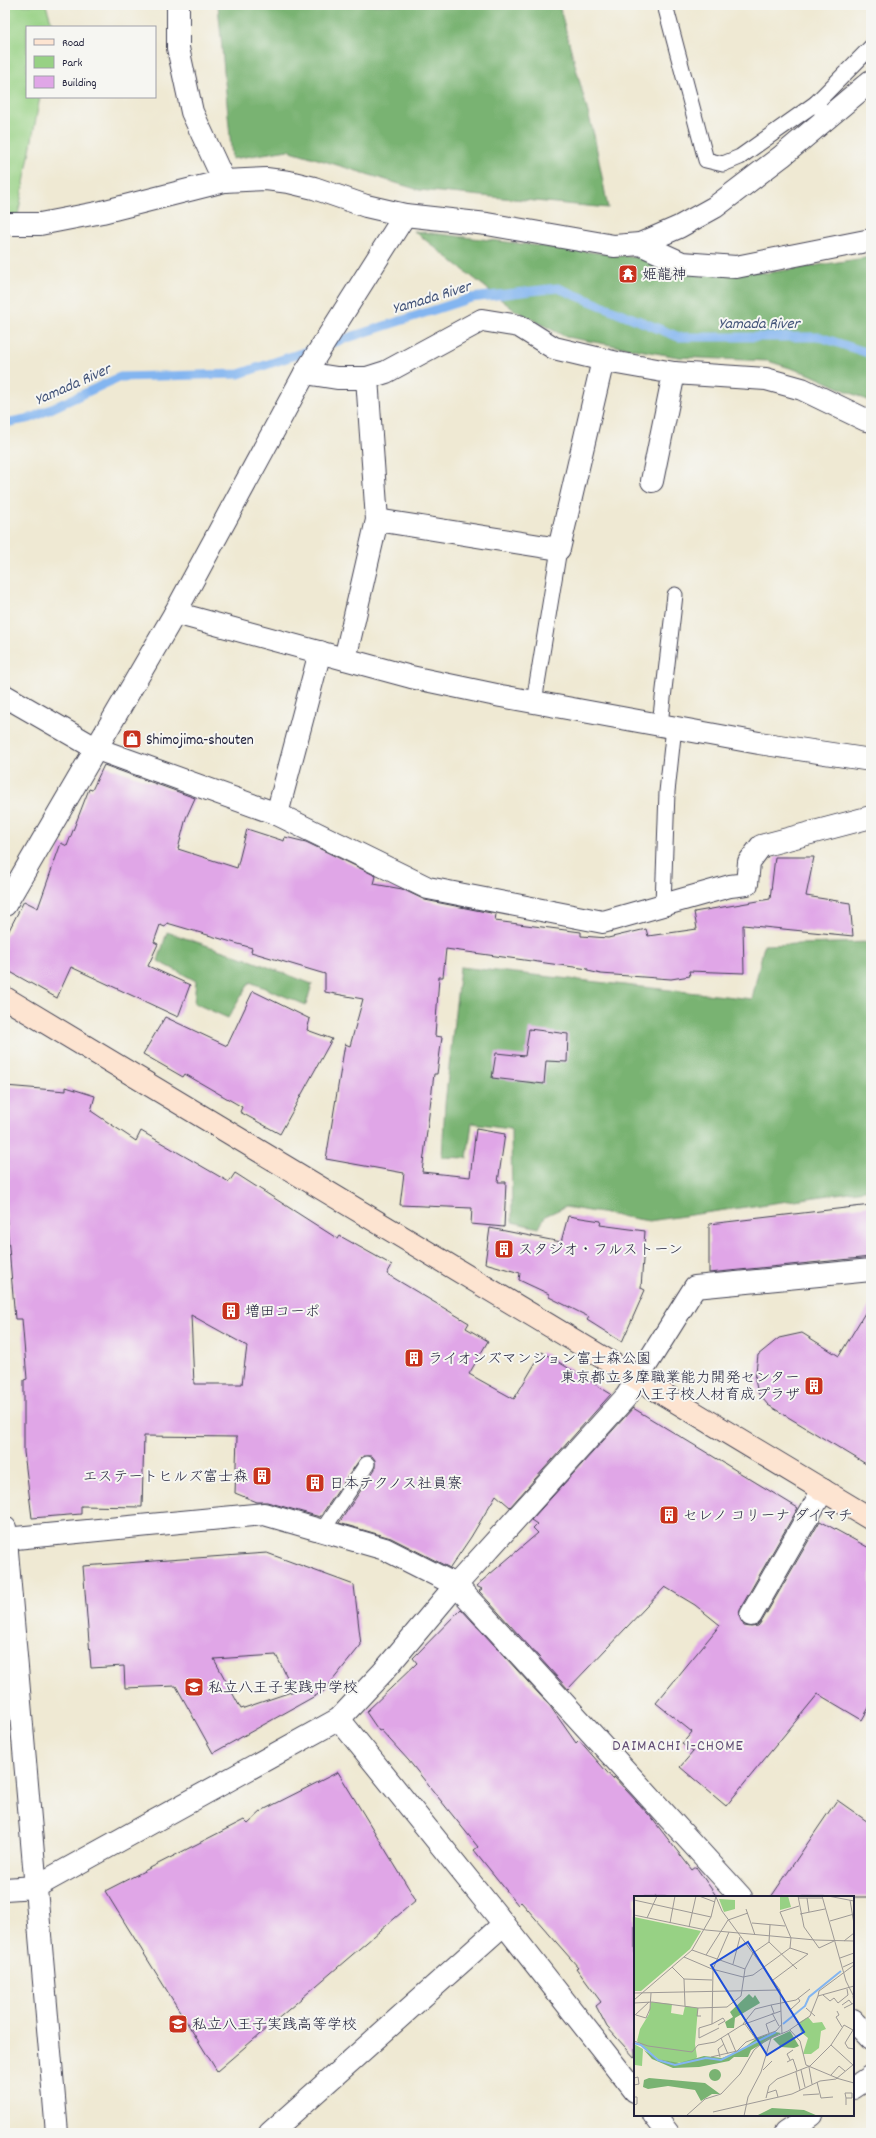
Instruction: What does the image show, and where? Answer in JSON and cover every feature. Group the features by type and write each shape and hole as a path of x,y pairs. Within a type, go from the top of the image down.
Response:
{"street":[{"path":"178,5 178,48 192,112 224,181"},
{"path":"5,224 40,224 102,212 224,181 266,179 289,182 314,188 366,206 405,214 488,224 614,246 640,244 679,227 715,207 782,156 822,110 871,81"},
{"path":"5,904 97,749 175,613 305,373 405,214"},
{"path":"640,244 682,263 736,267 871,240"},
{"path":"305,373 337,378 367,378 386,372 482,320 519,326 554,348 603,360 674,373 766,379 802,389 871,421"},
{"path":"377,520 559,549 603,360"},
{"path":"652,481 674,373"},
{"path":"345,659 377,520 367,378"},
{"path":"175,613 411,677 534,702 667,725 759,743 871,760"},
{"path":"277,814 320,652"},
{"path":"5,696 97,749 277,814 428,888 602,922 730,886 747,884 749,862 761,846 871,817"},
{"path":"5,998 871,1519"},
{"path":"5,1889 35,1887 339,1719 383,1672 456,1585 626,1397 695,1287 871,1270"},
{"path":"751,1615 823,1490"},
{"path":"57,2133 5,1535 264,1514 385,1549 456,1585 740,1896"},
{"path":"339,1719 504,1924 634,2090"},
{"path":"270,2133 504,1924"},
{"path":"854,2021 871,2039"},
{"path":"854,2087 871,2076"},
{"path":"655,2116 668,2133"},
{"path":"785,2133 810,2116"}],"lane":[{"path":"665,5 706,160 723,164 740,157 822,110 871,47"},
{"path":"534,702 559,549"},
{"path":"663,904 667,792 667,725 675,595"},
{"path":"322,1531 367,1464"}],"green space":[{"path":"5,5 46,5 53,26 26,26 26,98 40,98 18,215 5,215"},
{"path":"218,5 559,5 594,135 608,208 419,190 288,150 232,159"},
{"path":"414,231 767,273 871,257 871,402 809,374 768,361 678,357 566,337 513,309"},
{"path":"167,932 247,959 312,984 306,1005 250,982 228,1018 194,1003 196,981 158,961"},
{"path":"871,942 871,1189 649,1221 565,1207 545,1216 539,1228 512,1222 511,1128 472,1123 467,1158 442,1157 445,1104 460,967 752,999 764,945"}],"building":[{"path":"104,765 195,798 186,818 178,849 237,868 247,829 284,841 285,837 306,842 376,876 374,884 402,889 425,900 496,914 495,921 581,932 581,936 608,938 646,929 648,936 697,929 694,912 770,899 775,857 814,857 806,896 850,903 853,936 743,925 744,973 689,971 690,976 671,979 601,974 588,971 588,969 446,949 443,977 439,977 435,1036 442,1037 437,1074 434,1074 422,1172 470,1177 476,1129 505,1134 498,1182 506,1182 504,1227 471,1224 472,1208 400,1205 404,1173 326,1159 345,1044 350,1046 363,999 325,992 325,974 251,952 252,948 167,923 165,927 160,925 154,942 158,944 148,966 190,985 178,1017 71,967 57,998 5,969 5,938 24,901 38,908 61,843 67,846 89,789 92,790"},
{"path":"253,991 310,1019 307,1030 332,1039 280,1134 240,1112 242,1107 185,1074 183,1077 143,1054 165,1017 227,1046"},
{"path":"529,1029 568,1034 567,1062 546,1061 544,1084 492,1078 496,1053 525,1056"},
{"path":"5,1086 66,1091 66,1087 95,1096 91,1111 136,1141 141,1131 229,1182 235,1173 338,1239 340,1236 392,1265 387,1274 469,1323 466,1328 488,1341 469,1374 514,1399 542,1352 611,1394 510,1507 496,1495 471,1537 450,1568 391,1538 339,1523 375,1469 375,1460 372,1456 363,1456 360,1459 320,1517 267,1502 257,1502 235,1493 237,1437 144,1436 142,1507 81,1506 81,1514 32,1518 24,1452 24,1380 27,1379 22,1319 15,1319 5,1200","holes":["191,1315 247,1346 242,1384 194,1384"]},
{"path":"871,1205 871,1257 709,1273 709,1224"},
{"path":"568,1216 601,1221 600,1225 645,1231 641,1288 645,1290 622,1342 587,1320 589,1317 549,1297 549,1294 519,1280 520,1273 485,1263 490,1228 561,1242"},
{"name":"東京都立多摩職業能力開発センター 八王子校人材育成プラザ","path":"871,1303 871,1467 768,1405 758,1393 755,1380 758,1355 779,1338 802,1333 839,1356"},
{"path":"633,1408 798,1508 740,1609 739,1615 744,1626 758,1626 762,1621 820,1521 871,1549 871,1704 862,1720 818,1694 726,1806 680,1767 693,1752 682,1744 692,1732 656,1703 720,1625 695,1605 665,1587 568,1689 479,1591 482,1589 476,1586 538,1533 533,1528 537,1524 531,1520"},
{"path":"267,1553 354,1585 361,1645 324,1691 213,1753 176,1686 125,1688 124,1666 91,1668 83,1566","holes":["276,1655 294,1691 241,1709 214,1659"]},
{"path":"461,1609 550,1706 576,1743 579,1740 613,1779 614,1777 650,1816 692,1870 696,1867 716,1896 634,1896 634,2057 607,2027 596,2006 601,2002 576,1968 578,1967 521,1902 518,1905 474,1850 478,1847 409,1761 381,1730 379,1731 366,1712 417,1663 413,1658"},
{"path":"338,1772 416,1900 217,2071 105,1891 244,1820 248,1824 263,1810"},
{"path":"837,1800 871,1824 871,1897 772,1896"}],"waterway":[{"name":"Yamada River","path":"329,344 471,298 558,288 679,337 820,337 871,354"},
{"name":"Yamada River","path":"5,423 31,418 120,377 239,374 316,348"}],"place":[{"name":"姫龍神","path":"628,274"},
{"name":"Shimojima-shouten","path":"132,739"},
{"name":"スタジオ・フルストーン","path":"504,1249"},
{"name":"増田コーポ","path":"231,1311"},
{"name":"ライオンズマンション富士森公園","path":"414,1358"},
{"name":"東京都立多摩職業能力開発センター 八王子校人材育成プラザ","path":"814,1386"},
{"name":"エステートヒルズ富士森","path":"262,1476"},
{"name":"日本テクノス社員寮","path":"315,1483"},
{"name":"セレノ コリーナ ダイマチ","path":"669,1515"},
{"name":"私立八王子実践中学校","path":"194,1687"},
{"name":"私立八王子実践高等学校","path":"178,2024"}],"district":[{"name":"DAIMACHI 1-CHOME","path":"678,1744"}]}
